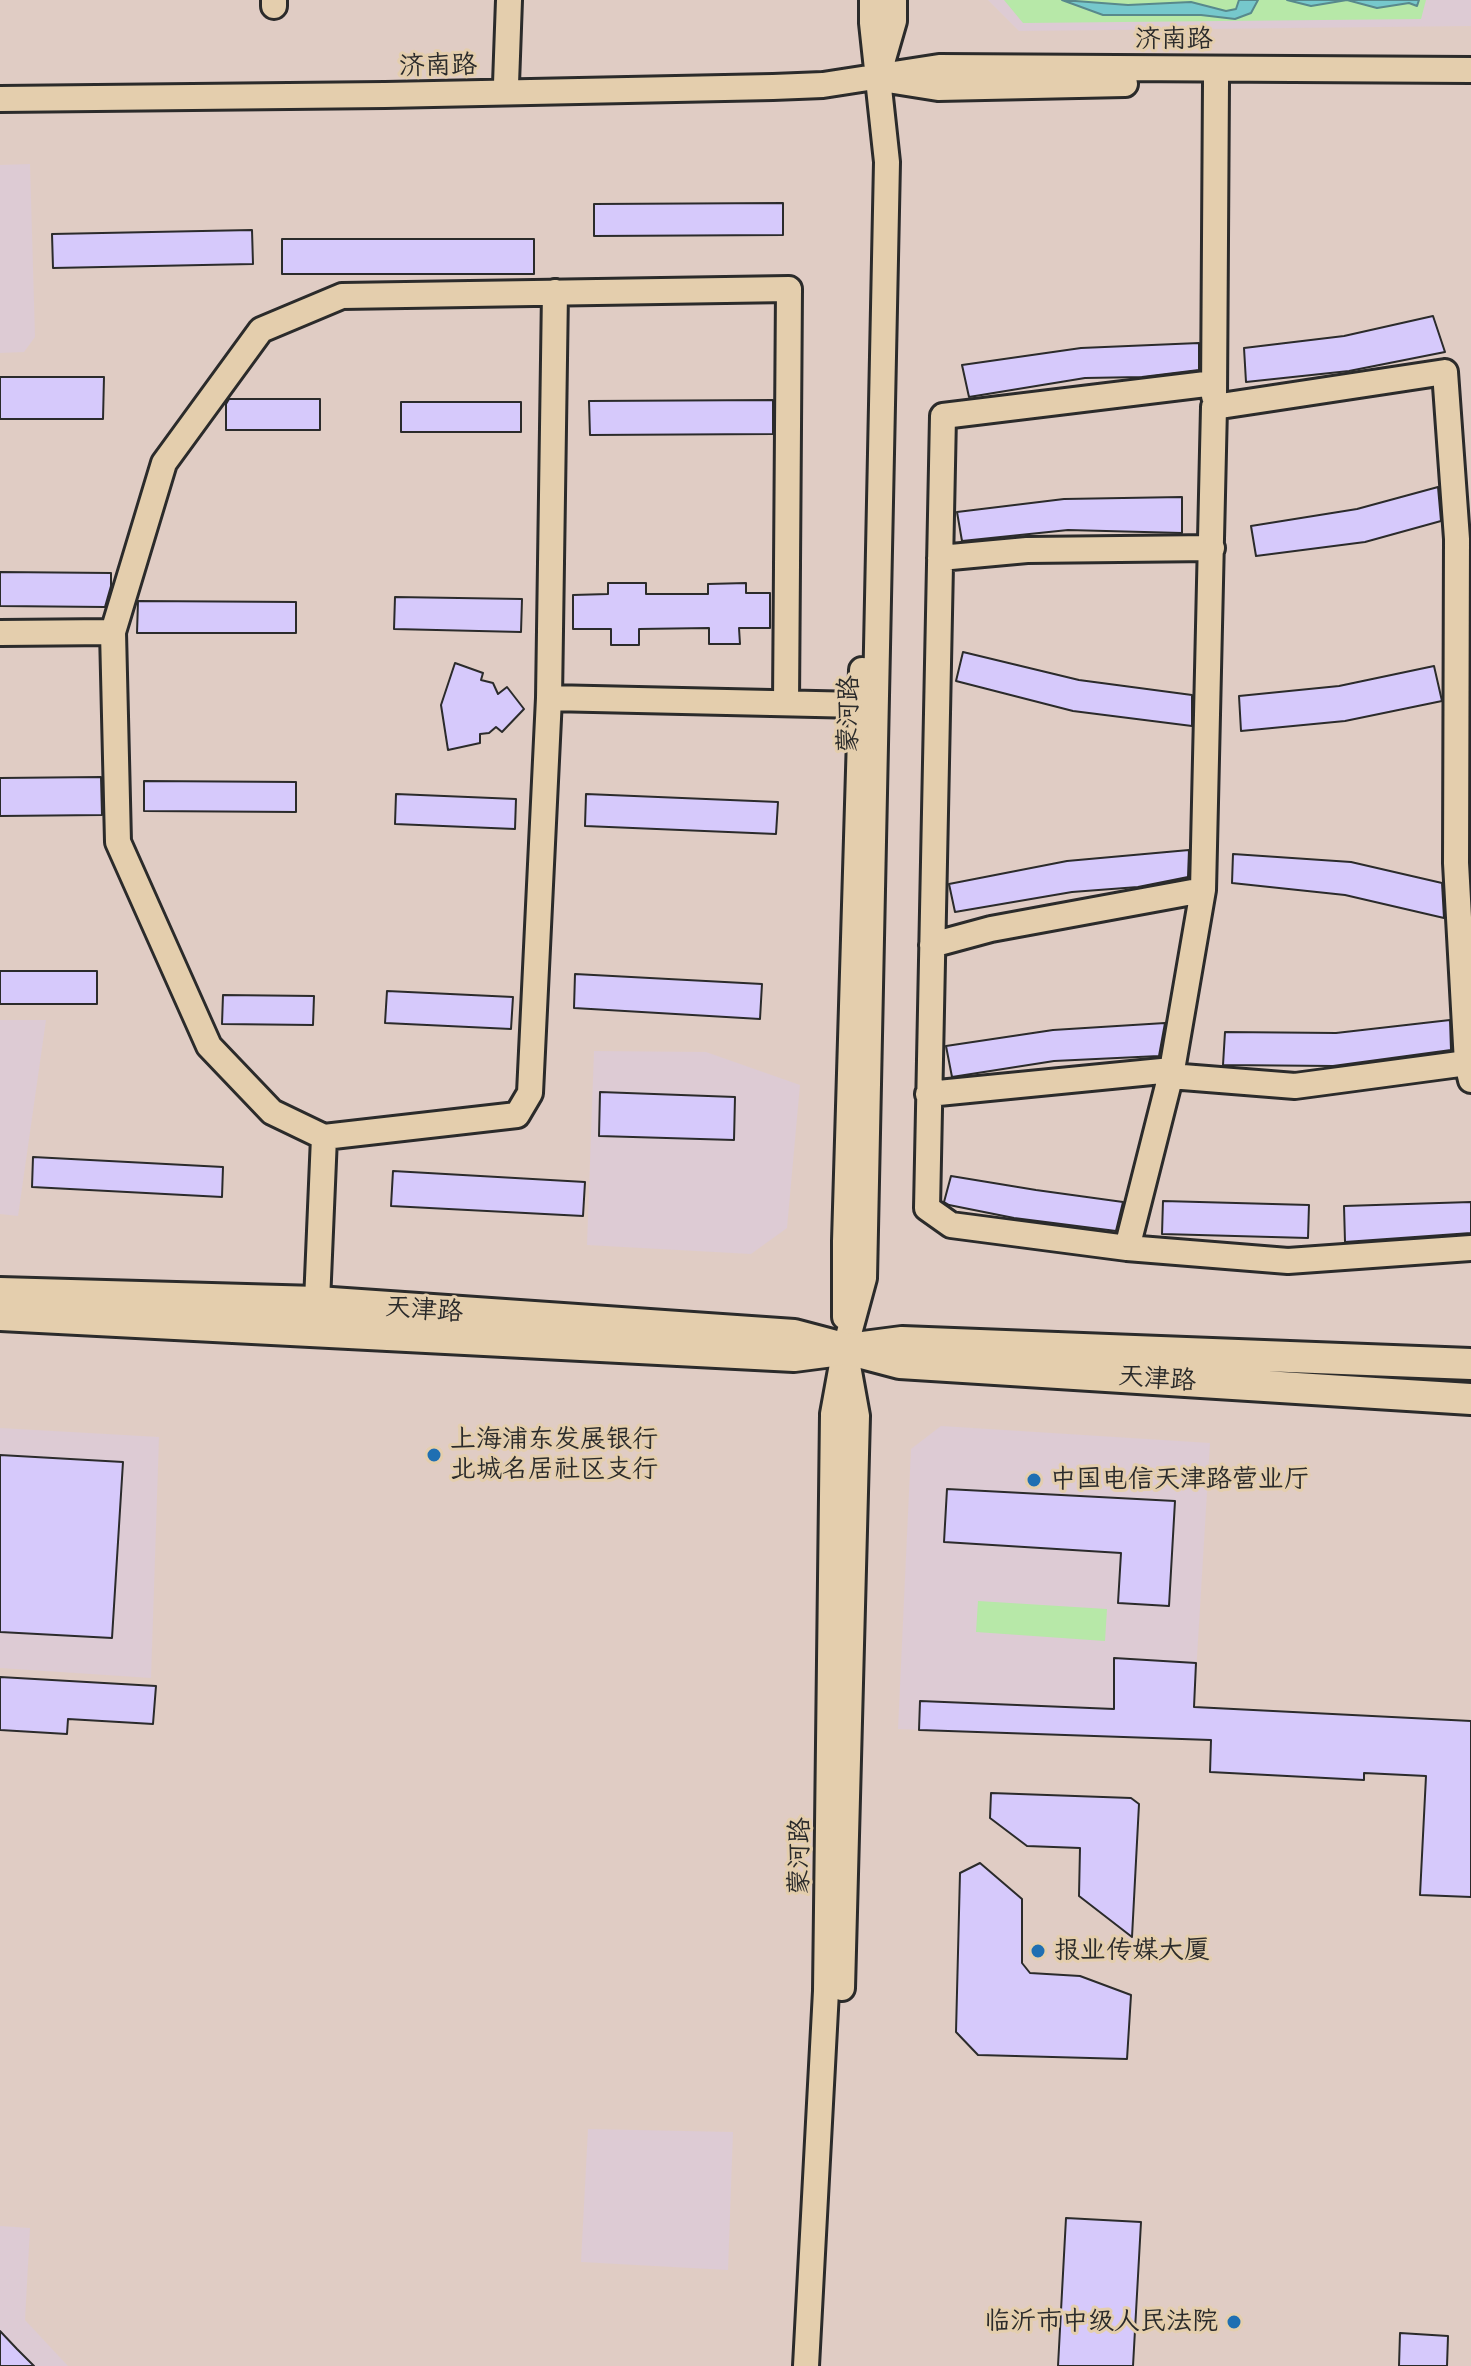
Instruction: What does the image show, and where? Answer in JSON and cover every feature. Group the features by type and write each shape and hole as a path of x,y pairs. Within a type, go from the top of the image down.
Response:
{"main road":[{"name":"天津路","path":"0,1293 317,1302 794,1335 900,1363 1471,1399"},
{"name":"天津路","path":"0,1315 782,1356 902,1342 1471,1364"}],"street":[{"path":"506,84 509,0"},
{"name":"蒙河路","path":"806,2366 826,1991 833,1414 845,1348 864,1278 887,162 872,0"},
{"name":"蒙河路","path":"822,2366 842,1991 856,1464 857,1416 845,1348 845,1241 871,164 877,79 894,21 894,0"},
{"name":"济南路","path":"0,99 758,88 877,79 939,67 1471,70"},
{"name":"济南路","path":"0,90 823,77 877,79 938,88 1471,79"},
{"path":"1127,1248 1171,1073 1203,890 1212,548 1216,82"},
{"path":"555,292 549,698 530,1093 517,1115 324,1137 272,1112 209,1046 118,842 113,632 164,463 261,330 342,296 555,292 789,289 786,703"},
{"path":"928,1094 1171,1073 1295,1086 1469,1072 1456,863 1457,539 1445,372 1214,395 943,416 928,1094 927,1208 951,1225 1127,1248 1288,1261 1471,1248"},
{"path":"940,558 1027,550 1212,548"},
{"path":"0,633 113,632"},
{"path":"549,698 860,705"},
{"path":"932,945 991,929 1203,890"},
{"path":"317,1302 324,1137"}],"shaded area":[{"path":"988,0 1471,0 1471,26 1019,31"},
{"path":"30,164 35,337 24,352 0,353 0,165"},
{"path":"0,1020 46,1020 18,1216 0,1214"},
{"path":"594,1051 706,1052 800,1085 787,1228 751,1254 587,1245"},
{"path":"941,1426 1210,1443 1192,1739 898,1729 911,1449"},
{"path":"0,1428 159,1437 151,1678 0,1668"},
{"path":"588,2129 733,2132 728,2270 581,2262"},
{"path":"0,2226 30,2228 25,2320 68,2366 0,2366"}],"green space":[{"path":"1004,0 1426,0 1421,19 1023,23"},
{"path":"978,1601 1107,1609 1105,1641 976,1632"}],"water":[{"path":"1062,0 1128,5 1191,2 1226,11 1236,9 1239,0 1258,0 1251,13 1235,19 1201,15 1103,15"},
{"path":"1287,0 1347,0 1311,6"},
{"path":"1347,0 1419,0 1417,6 1409,3 1377,8"}],"building":[{"path":"783,203 783,235 594,236 594,204"},
{"path":"252,230 253,264 53,268 52,234"},
{"path":"282,239 534,239 534,274 282,274"},
{"path":"1433,316 1445,352 1349,371 1246,382 1244,348 1344,336"},
{"path":"1199,343 1199,370 1142,377 1085,378 969,397 962,365 1081,348"},
{"path":"0,377 104,377 103,419 0,419"},
{"path":"229,399 320,399 320,430 226,430 226,404"},
{"path":"773,400 773,434 590,435 589,401"},
{"path":"401,402 521,402 521,432 401,432"},
{"path":"1438,487 1441,521 1365,542 1256,556 1251,526 1357,509"},
{"path":"1182,497 1182,533 1068,530 962,541 957,512 1064,499"},
{"path":"0,572 111,573 111,586 105,607 0,606"},
{"path":"608,583 646,583 646,594 708,594 708,584 746,583 746,593 770,593 770,628 739,628 740,644 709,644 709,628 639,629 639,645 611,645 611,629 573,629 573,595 608,594"},
{"path":"395,597 522,599 521,632 394,629"},
{"path":"138,601 296,602 296,633 137,633"},
{"path":"963,652 1079,680 1192,695 1192,726 1073,711 956,681"},
{"path":"455,663 483,673 481,680 493,683 498,694 507,687 524,709 502,732 496,727 489,733 480,734 480,743 448,750 441,705"},
{"path":"1434,666 1442,701 1345,721 1241,731 1239,696 1339,686"},
{"path":"101,777 102,815 0,816 0,778"},
{"path":"144,781 296,782 296,812 144,811"},
{"path":"396,794 516,799 515,829 395,824"},
{"path":"586,794 778,802 776,834 585,826"},
{"path":"1189,850 1188,877 1138,887 1072,892 955,912 949,884 1067,861"},
{"path":"1233,854 1351,862 1442,883 1444,918 1345,895 1232,883"},
{"path":"0,971 97,971 97,1004 0,1004"},
{"path":"575,974 762,984 760,1019 574,1008"},
{"path":"387,991 513,997 511,1029 385,1023"},
{"path":"223,995 314,996 313,1025 222,1024"},
{"path":"1450,1020 1451,1050 1333,1066 1223,1065 1225,1032 1336,1033"},
{"path":"1165,1023 1159,1056 1054,1061 952,1077 946,1046 1053,1030"},
{"path":"600,1092 735,1097 734,1140 599,1136"},
{"path":"33,1157 223,1167 222,1197 32,1187"},
{"path":"393,1171 585,1182 583,1216 391,1206"},
{"path":"951,1176 1123,1202 1116,1231 1014,1218 944,1202"},
{"path":"1163,1201 1309,1205 1308,1238 1162,1234"},
{"path":"1471,1202 1471,1233 1345,1242 1344,1206"},
{"path":"0,1455 123,1462 112,1638 0,1632"},
{"path":"947,1489 1175,1501 1169,1606 1118,1603 1121,1553 944,1542"},
{"path":"1114,1658 1196,1663 1194,1707 1471,1721 1471,1897 1420,1895 1426,1776 1364,1773 1364,1780 1210,1772 1211,1740 919,1730 920,1701 1114,1709"},
{"path":"0,1677 156,1686 153,1724 68,1719 67,1734 0,1730"},
{"path":"991,1793 1131,1798 1139,1804 1132,1937 1079,1896 1080,1848 1027,1846 990,1818"},
{"path":"980,1863 1022,1899 1022,1963 1030,1973 1080,1976 1131,1995 1127,2059 978,2055 956,2032 960,1873"},
{"path":"1066,2218 1141,2222 1133,2366 1058,2366"},
{"path":"0,2331 17,2349 34,2366 0,2366"},
{"path":"1400,2333 1448,2336 1447,2366 1399,2366"}],"place":[{"name":"上海浦东发展银行 北城名居社区支行","path":"434,1455"},
{"name":"中国电信天津路营业厅","path":"1034,1480"},
{"name":"报业传媒大厦","path":"1038,1951"},
{"name":"临沂市中级人民法院","path":"1234,2322"}]}
